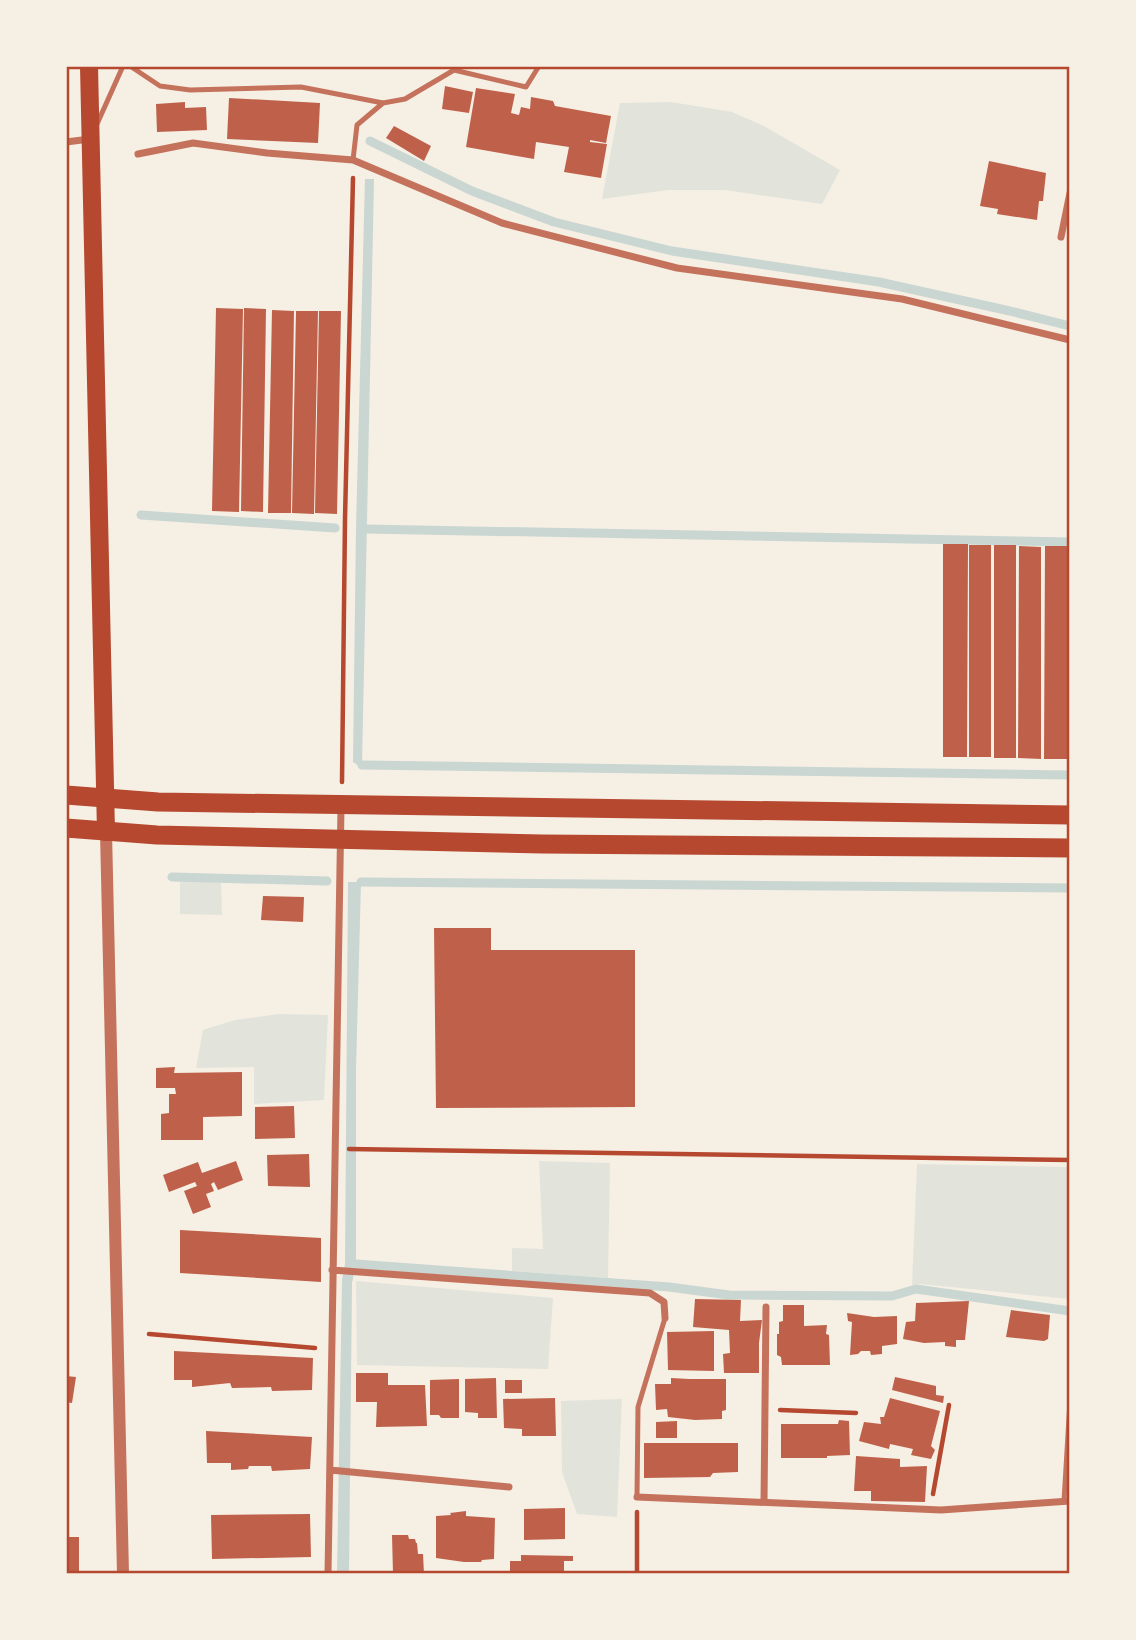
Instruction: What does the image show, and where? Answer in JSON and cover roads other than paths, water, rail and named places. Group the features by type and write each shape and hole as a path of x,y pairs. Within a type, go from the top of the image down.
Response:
{"highway":[{"path":"66,795 158,802 1069,815"},
{"path":"66,828 106,832 542,844 1069,848"}],"main road":[{"path":"89,66 106,832"}],"street":[{"path":"66,142 90,139"},
{"path":"138,153 193,143 267,153 354,160 502,223 677,268 902,299 1069,340"},
{"path":"1061,237 1069,193"},
{"path":"327,1573 333,1470 331,1350 336,1270 341,804"},
{"path":"106,832 123,1573"},
{"path":"336,1270 650,1293 664,1302 665,1318"},
{"path":"764,1502 766,1307"},
{"path":"333,1470 509,1488"},
{"path":"637,1497 930,1510 1067,1501"}],"lane":[{"path":"90,139 122,66"},
{"path":"130,66 160,86 190,90 300,88 383,103 405,99 454,69 526,87 538,66"},
{"path":"354,160 357,125 383,103"},
{"path":"637,1497 638,1407 665,1318"},
{"path":"1067,1501 1069,1401"}],"waterway":[{"path":"370,141 472,191 554,222 672,251 879,282 1070,326"},
{"path":"141,515 335,528"},
{"path":"366,529 1070,542"},
{"path":"362,765 1070,775"},
{"path":"172,877 327,881"},
{"path":"361,882 1070,888"},
{"path":"356,1264 669,1287 729,1295 892,1296 916,1289 1070,1311"}]}
